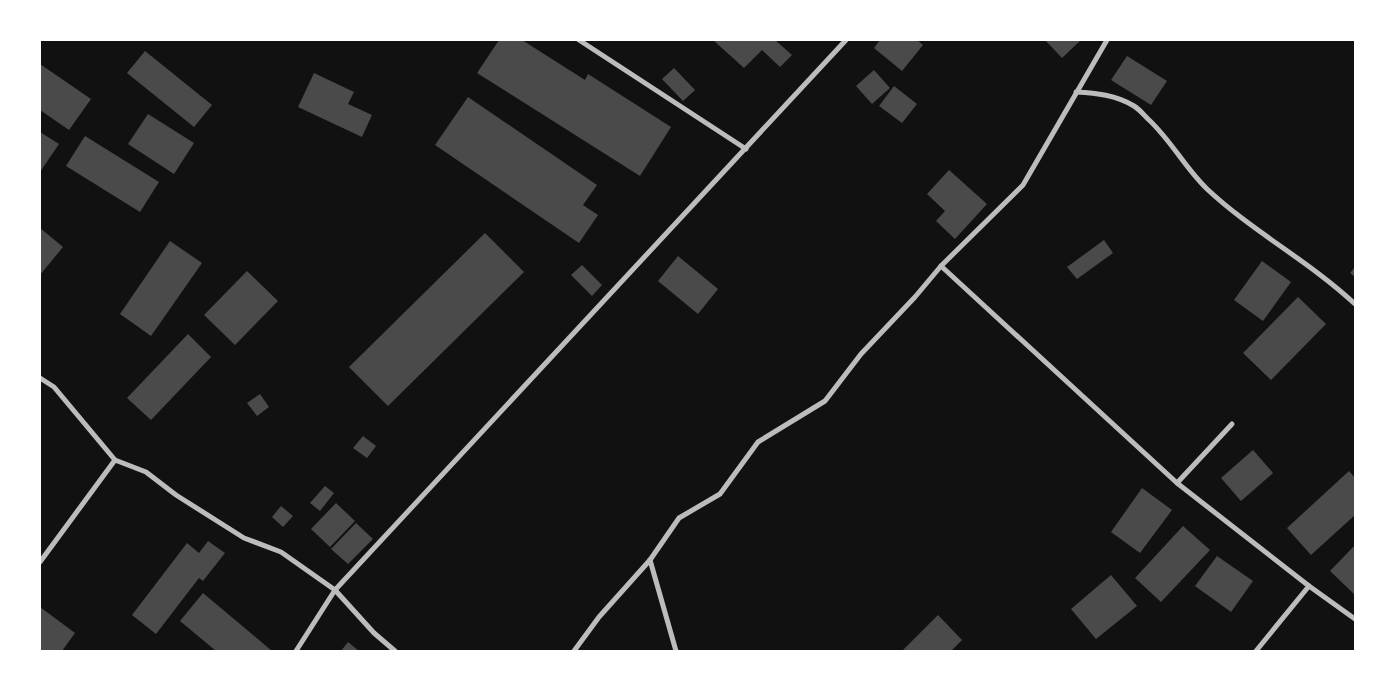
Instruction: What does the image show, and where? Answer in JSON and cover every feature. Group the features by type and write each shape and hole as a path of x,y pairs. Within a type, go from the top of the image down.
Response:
{"street":[{"path":"579,40 746,149"},
{"path":"296,651 335,590 846,40"},
{"path":"574,651 599,617 650,560 679,518 720,494 758,442 825,401 861,354 916,297 941,266 1023,185 1107,40"},
{"path":"1076,92 1101,93 1135,106 1155,126 1207,188 1250,224 1332,282 1355,304"},
{"path":"941,266 1177,483 1309,586 1355,619"},
{"path":"40,378 54,387 115,460 146,472 176,496 244,538 280,552 335,590 374,633 395,651"},
{"path":"1177,483 1232,424"},
{"path":"40,562 115,460"},
{"path":"650,560 676,651"},
{"path":"1256,651 1309,586"}],"building":[{"path":"499,40 522,40 585,80 588,74 671,127 640,176 477,73"},
{"path":"713,40 775,40 792,55 780,67 762,50 744,68"},
{"path":"880,40 917,40 923,45 902,71 874,48"},
{"path":"1045,40 1081,40 1062,58"},
{"path":"145,51 212,105 194,127 127,73"},
{"path":"1127,56 1167,81 1151,105 1111,80"},
{"path":"40,64 91,99 69,130 40,110"},
{"path":"674,68 695,90 683,101 662,79"},
{"path":"874,70 890,88 872,104 856,86"},
{"path":"314,73 354,92 348,104 372,115 362,137 298,107"},
{"path":"894,86 917,104 902,123 879,106"},
{"path":"468,97 597,185 583,205 598,215 579,243 435,145"},
{"path":"148,114 194,143 174,174 128,144"},
{"path":"40,132 59,144 40,172"},
{"path":"85,136 159,182 140,212 66,166"},
{"path":"949,170 987,204 955,239 936,221 945,211 927,194"},
{"path":"40,228 63,247 40,275"},
{"path":"485,233 524,272 388,406 349,367"},
{"path":"1104,240 1113,253 1077,279 1067,267"},
{"path":"170,241 202,263 151,336 120,314"},
{"path":"678,256 718,289 698,314 658,281"},
{"path":"1262,261 1291,282 1263,321 1234,300"},
{"path":"582,265 602,285 592,296 571,275"},
{"path":"1355,267 1355,277 1350,273"},
{"path":"247,271 278,301 235,345 204,315"},
{"path":"1298,297 1326,324 1271,380 1243,353"},
{"path":"188,334 211,357 151,420 127,398"},
{"path":"260,394 269,407 257,416 247,403"},
{"path":"363,436 376,446 367,458 353,448"},
{"path":"1253,450 1273,473 1241,501 1221,478"},
{"path":"1349,471 1355,478 1355,515 1311,555 1287,528"},
{"path":"325,486 334,493 320,511 310,503"},
{"path":"1142,488 1172,510 1140,553 1111,532"},
{"path":"336,503 355,521 330,547 311,529"},
{"path":"281,506 293,516 283,527 272,517"},
{"path":"356,523 373,539 348,564 331,549"},
{"path":"1183,526 1210,550 1161,602 1135,578"},
{"path":"208,541 225,553 203,581 199,578 156,634 132,615 187,543 199,553"},
{"path":"1355,545 1355,595 1330,571"},
{"path":"1217,556 1253,581 1231,612 1195,586"},
{"path":"1111,575 1137,606 1096,639 1071,609"},
{"path":"203,593 272,651 216,651 180,621"},
{"path":"40,607 75,633 62,651 40,651"},
{"path":"938,615 962,640 951,651 902,651"},
{"path":"348,642 359,651 341,651"}]}
